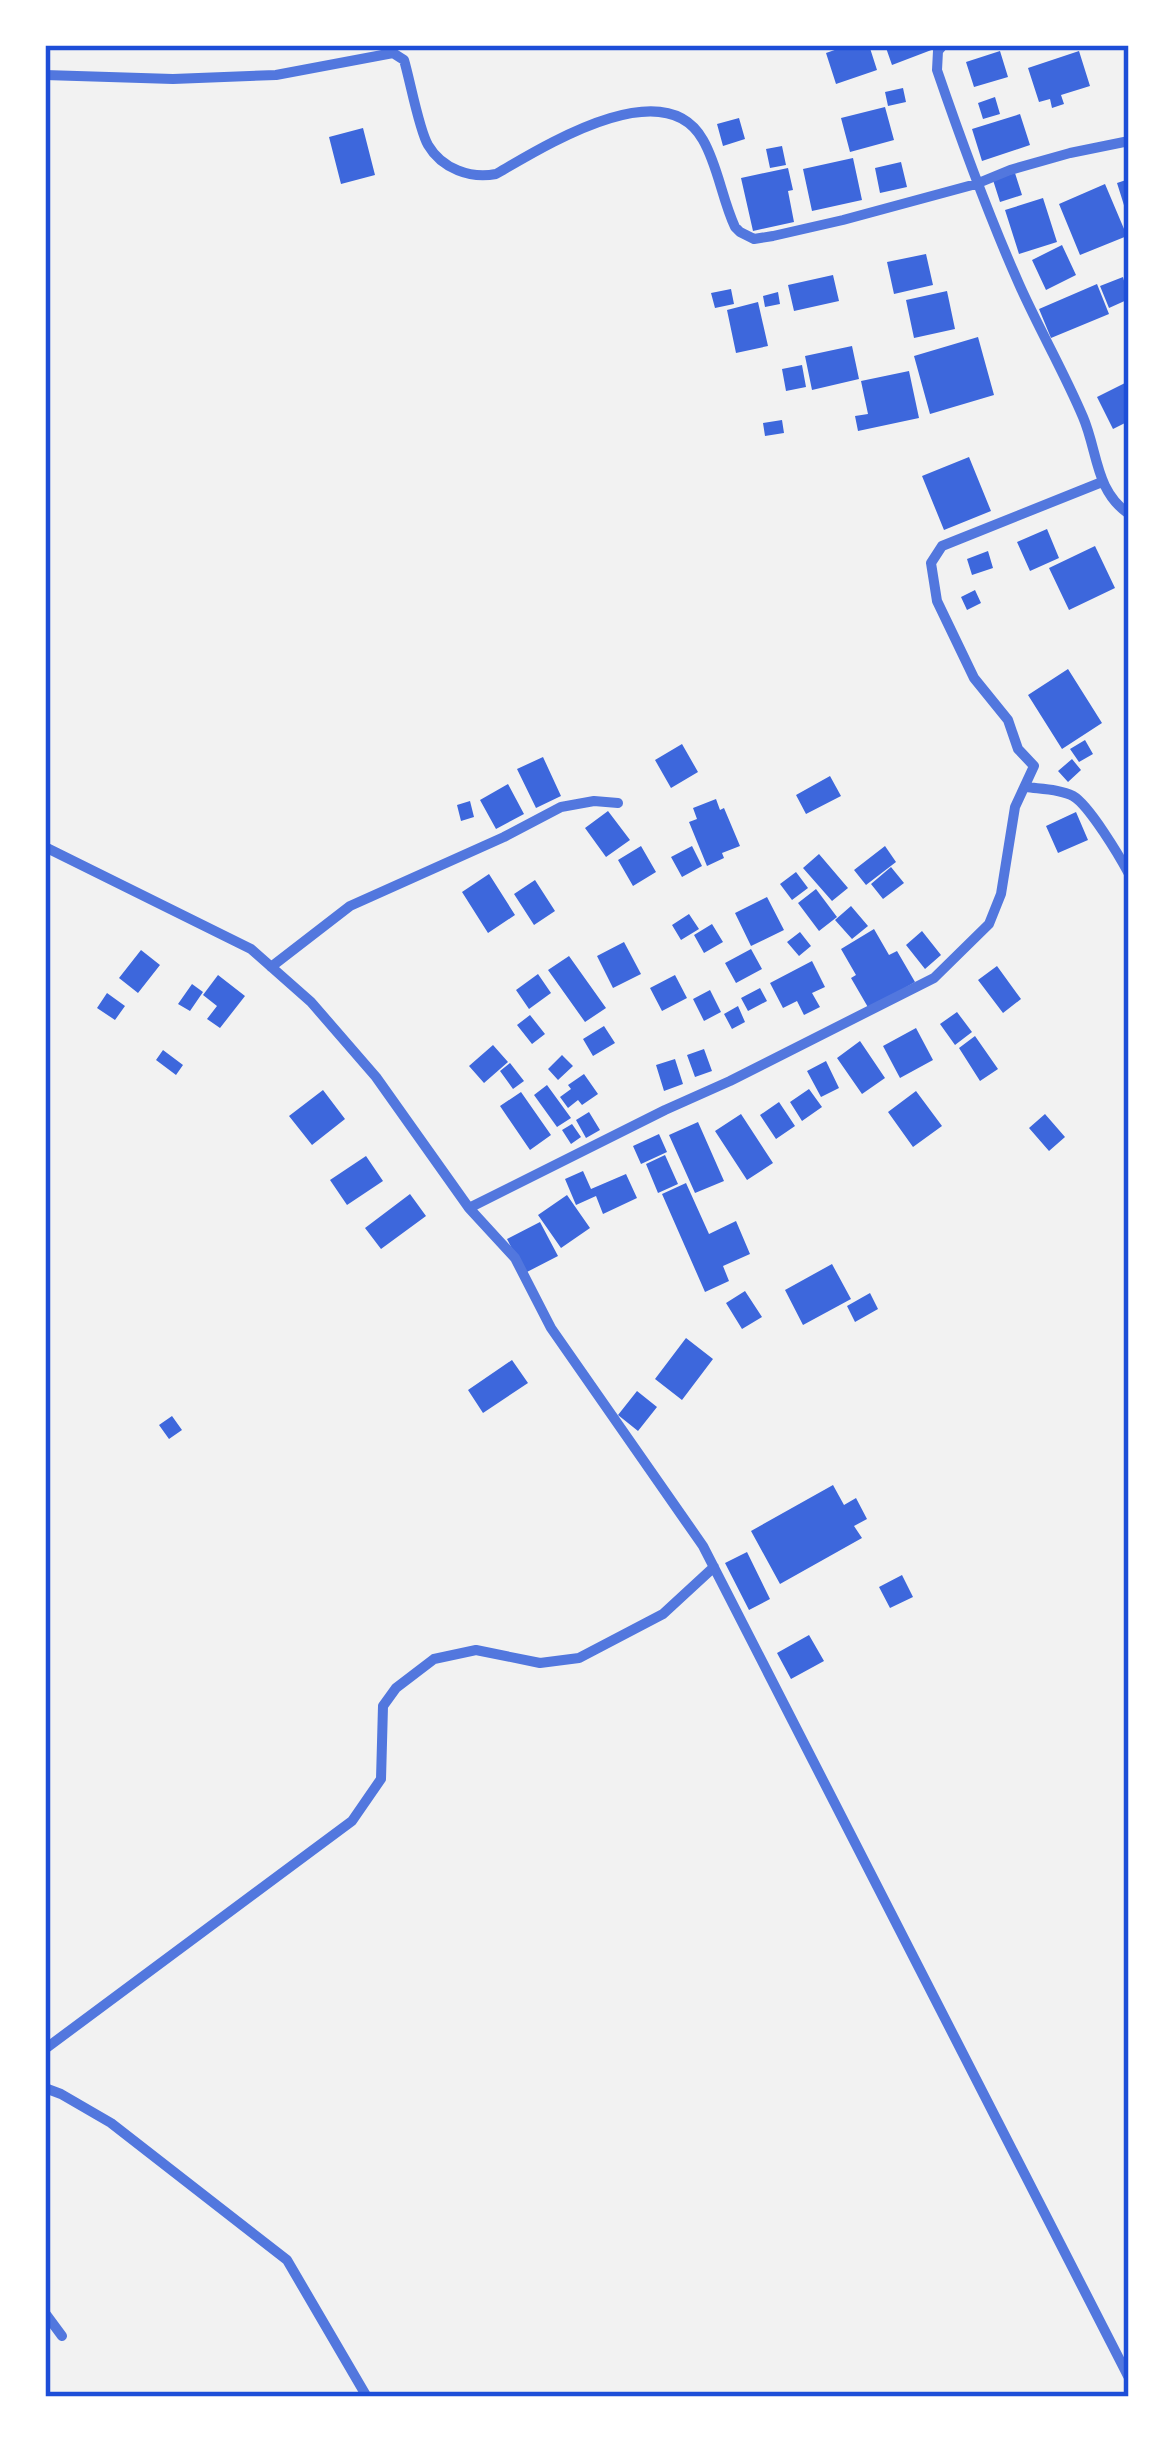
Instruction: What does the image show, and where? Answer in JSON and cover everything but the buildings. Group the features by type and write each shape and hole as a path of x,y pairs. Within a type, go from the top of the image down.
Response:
{"street":[{"path":"944,45 938,51 937,70 976,184 1085,422 1102,482 1129,514"},
{"path":"45,75 173,79 276,75 392,53 404,60 428,145 447,165 484,177 593,124 624,114 657,111 676,115 702,137 735,226 754,238 843,220 1070,153 1129,141"},
{"path":"469,1208 934,978 989,924 1001,894 1015,807 1034,766 1018,749 1008,720 974,678 937,601 931,563 942,547 1102,482"},
{"path":"1026,787 1077,798 1129,874"},
{"path":"271,967 350,906 561,807 594,801 618,803"},
{"path":"45,848 251,950 271,967 311,1002 376,1077 469,1208 515,1258 551,1328 703,1546 1129,2377"},
{"path":"45,2049 352,1821 381,1779 383,1706 396,1688 434,1659 476,1650 540,1663 579,1658 663,1614 714,1567"},
{"path":"45,2088 111,2123 287,2260 367,2397"},
{"path":"45,2313 62,2336"}]}
